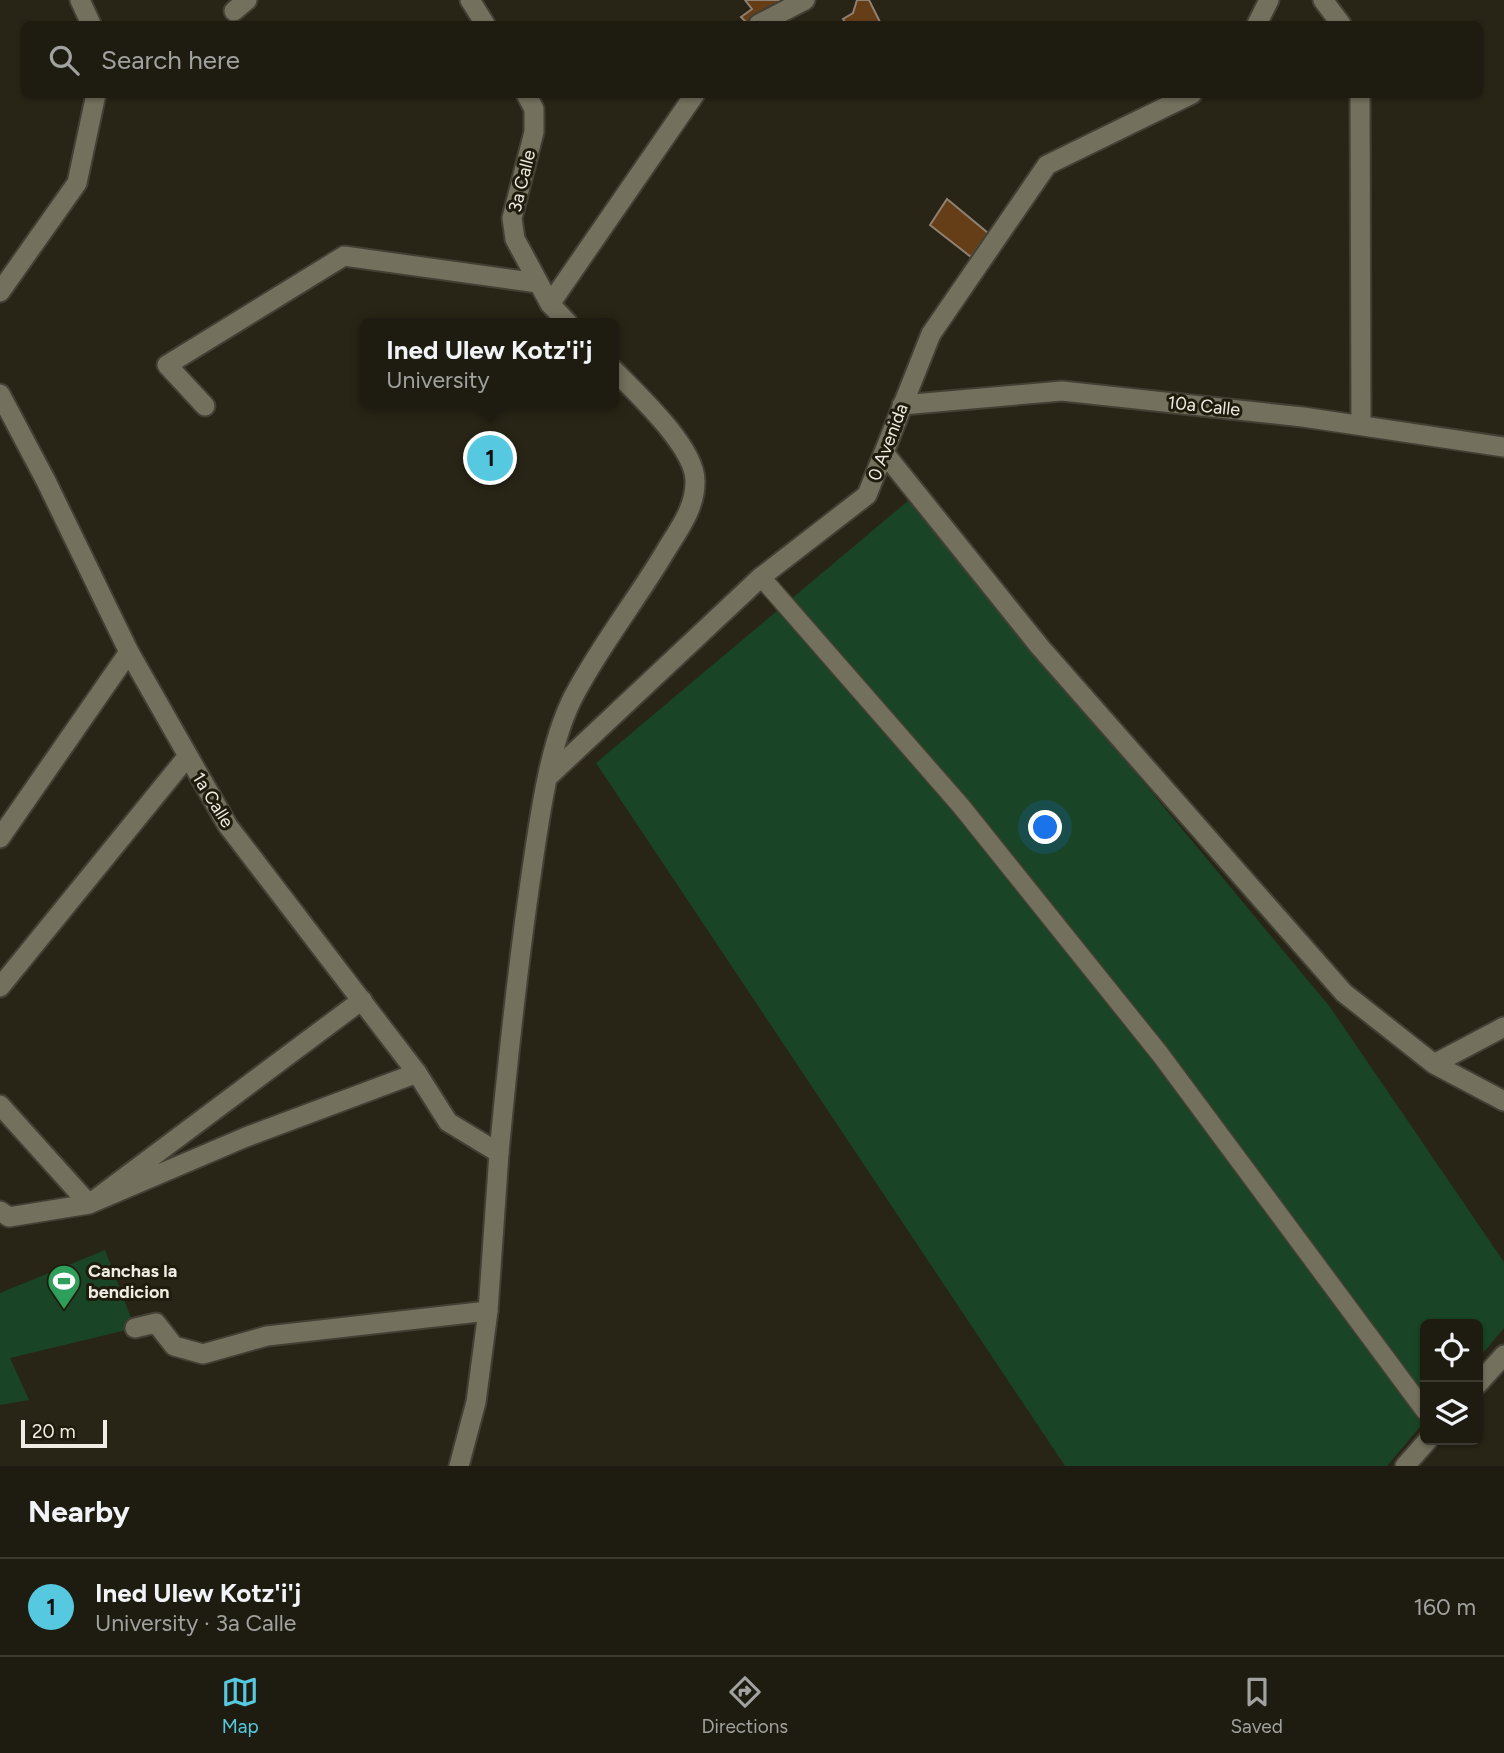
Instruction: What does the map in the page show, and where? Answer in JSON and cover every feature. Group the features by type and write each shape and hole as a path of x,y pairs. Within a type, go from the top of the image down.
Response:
{"street":[{"path":"80,0 90,21"},
{"path":"470,0 483,21"},
{"path":"765,21 805,0"},
{"path":"1259,21 1269,0"},
{"path":"1323,0 1339,21"},
{"path":"0,292 77,183 95,98"},
{"name":"3a Calle","path":"528,98 534,109 534,132 512,218 515,239 550,304 563,318"},
{"path":"550,304 692,98"},
{"name":"0 Avenida","path":"549,776 761,576 867,495 930,334 1047,165 1184,98"},
{"path":"1360,98 1361,425"},
{"path":"205,406 167,365 344,256 538,284"},
{"path":"458,1466 475,1402 488,1311 499,1153 517,975 541,808 558,738 576,691 647,583 691,508 695,478 685,453 659,416 619,375"},
{"name":"10a Calle","path":"902,405 1062,391 1303,416 1504,447"},
{"name":"1a Calle","path":"0,394 46,481 129,652 228,826 417,1073 448,1122 499,1153"},
{"path":"885,454 1040,647 1344,993 1434,1064 1504,1101"},
{"path":"0,838 129,652"},
{"path":"0,987 187,757"},
{"path":"89,1204 362,1000"},
{"path":"1434,1064 1504,1027"},
{"path":"0,1211 9,1217 89,1204 246,1137 417,1073"},
{"path":"0,1105 89,1204"},
{"path":"135,1328 156,1323 174,1346 202,1354 267,1336 488,1311"},
{"path":"1480,1382 1504,1355"},
{"path":"1405,1466 1424,1445"}],"lane":[{"path":"761,576 961,806 1152,1044 1420,1404"}],"green space":[{"path":"909,500 1330,1007 1504,1262 1504,1328 1483,1353 1483,1319 1420,1319 1420,1427 1387,1466 1065,1466 596,763"},
{"name":"Canchas la bendicion","path":"105,1250 135,1328 10,1358 29,1400 0,1405 0,1293"}],"building":[{"path":"745,0 794,0 754,21 745,21 741,17 752,9"},
{"path":"857,0 869,0 880,21 843,19 853,13"},
{"path":"947,199 988,233 971,257 930,225"}],"place":[{"name":"Ined Ulew Kotz'i'j","path":"490,458"},
{"name":"Canchas la bendicion","path":"64,1311"}]}
